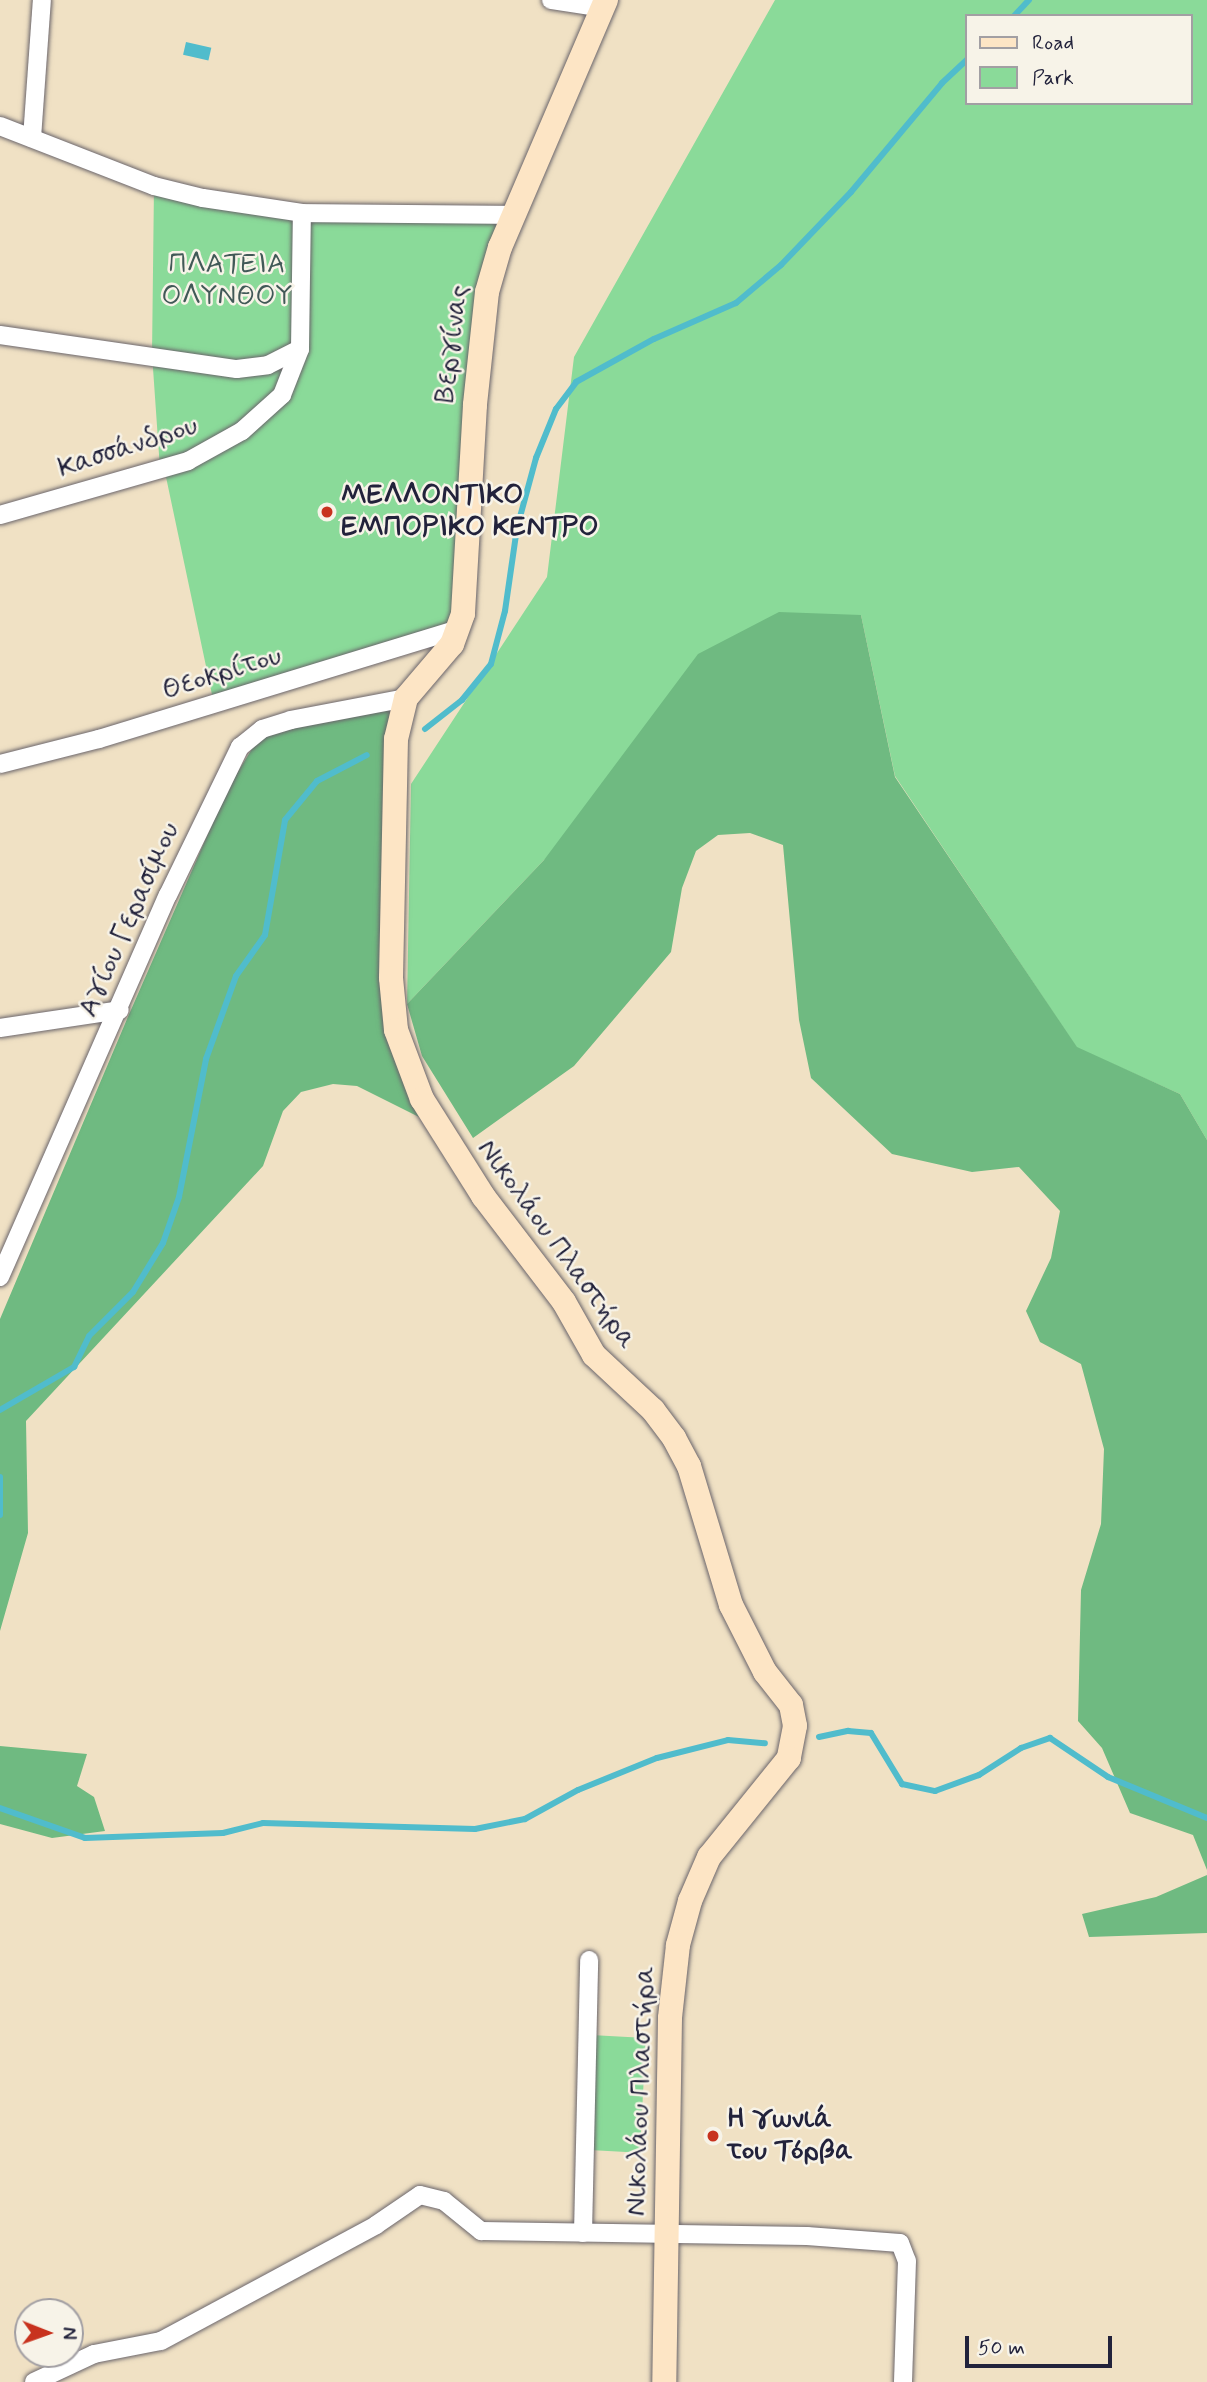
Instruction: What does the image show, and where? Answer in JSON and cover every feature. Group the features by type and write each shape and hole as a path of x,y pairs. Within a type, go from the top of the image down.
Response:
{"street":[{"path":"32,138 42,0"},
{"path":"551,0 604,4"},
{"name":"Βεργίνας","path":"406,698 422,674 443,658 458,629 468,576 482,318 492,270 604,4"},
{"path":"0,126 154,186 302,214 514,215"},
{"name":"Κασσάνδρου","path":"0,515 155,473 206,453 242,431 282,395 300,349 302,214"},
{"path":"0,335 237,369 268,365 300,349"},
{"name":"Θεοκρίτου","path":"0,764 99,739 458,629"},
{"name":"Αγίου Γερασίμου","path":"1,1271 53,1150 120,1010 168,895 246,739 291,720 406,698"},
{"name":"Νικολάου Πλαστήρα","path":"406,698 396,739 391,978 396,1030 405,1062 452,1153 564,1302 594,1355 653,1410 674,1438 689,1466 731,1605 765,1672 791,1705 796,1726 789,1758 709,1857 681,1934 670,2018 663,2382"},
{"path":"0,1028 120,1010"},
{"path":"583,2233 589,1960"},
{"path":"34,2382 94,2354 161,2340 376,2225 421,2194 444,2201 481,2231 666,2233 900,2243 907,2261 903,2382"}],"green space":[{"path":"775,0 1207,0 1207,1140 1180,1094 1077,1048 895,776 861,615 544,860 407,1004 411,784 547,577 574,357"},
{"name":"ΠΛΑΤΕΙΑ ΟΛΥΝΘΟΥ","path":"154,186 310,214 514,215 493,255 458,629 214,704 166,477 244,438 160,469 152,354"},
{"path":"779,612 861,615 895,777 1077,1047 1180,1094 1207,1140 1207,1870 1193,1835 1130,1813 1102,1748 1078,1721 1081,1590 1101,1524 1104,1449 1081,1364 1040,1342 1026,1311 1051,1258 1060,1211 1019,1167 972,1172 892,1154 811,1078 799,1020 783,845 750,833 718,835 696,851 682,888 671,952 574,1066 473,1138 422,1056 407,1004 544,860 698,654"},
{"path":"390,710 386,776 387,1019 421,1118 357,1086 333,1084 301,1092 283,1111 263,1166 26,1421 28,1533 0,1631 0,1319 127,1019 228,788 258,739 311,721"},
{"path":"0,1746 87,1754 77,1786 94,1797 105,1831 52,1838 0,1824"},
{"path":"1207,1875 1207,1933 1089,1937 1082,1914 1156,1897"},
{"path":"591,2035 646,2038 640,2153 585,2150"}],"water":[{"path":"186,42 211,48 208,61 183,55"}],"waterway":[{"path":"1016,14 1029,0"},
{"path":"425,729 462,700 491,664 505,611 517,528 536,458 556,409 576,382 654,339 736,303 781,265 851,192 942,83 965,62"},
{"path":"0,1410 74,1367 89,1336 133,1292 163,1243 179,1197 206,1059 236,976 265,935 285,820 317,781 367,755"},
{"path":"0,1477 0,1515"},
{"path":"819,1737 848,1731 871,1733 902,1784 935,1791 979,1775 1021,1748 1050,1738 1108,1777 1207,1818"},
{"path":"0,1808 85,1838 223,1833 263,1823 475,1829 525,1819 578,1790 657,1758 728,1740 765,1743"}],"place":[{"name":"ΜΕΛΛΟΝΤΙΚΟ ΕΜΠΟΡΙΚΟ ΚΕΝΤΡΟ","path":"327,512"},
{"name":"Η γωνιά του Τόρβα","path":"713,2136"}]}
